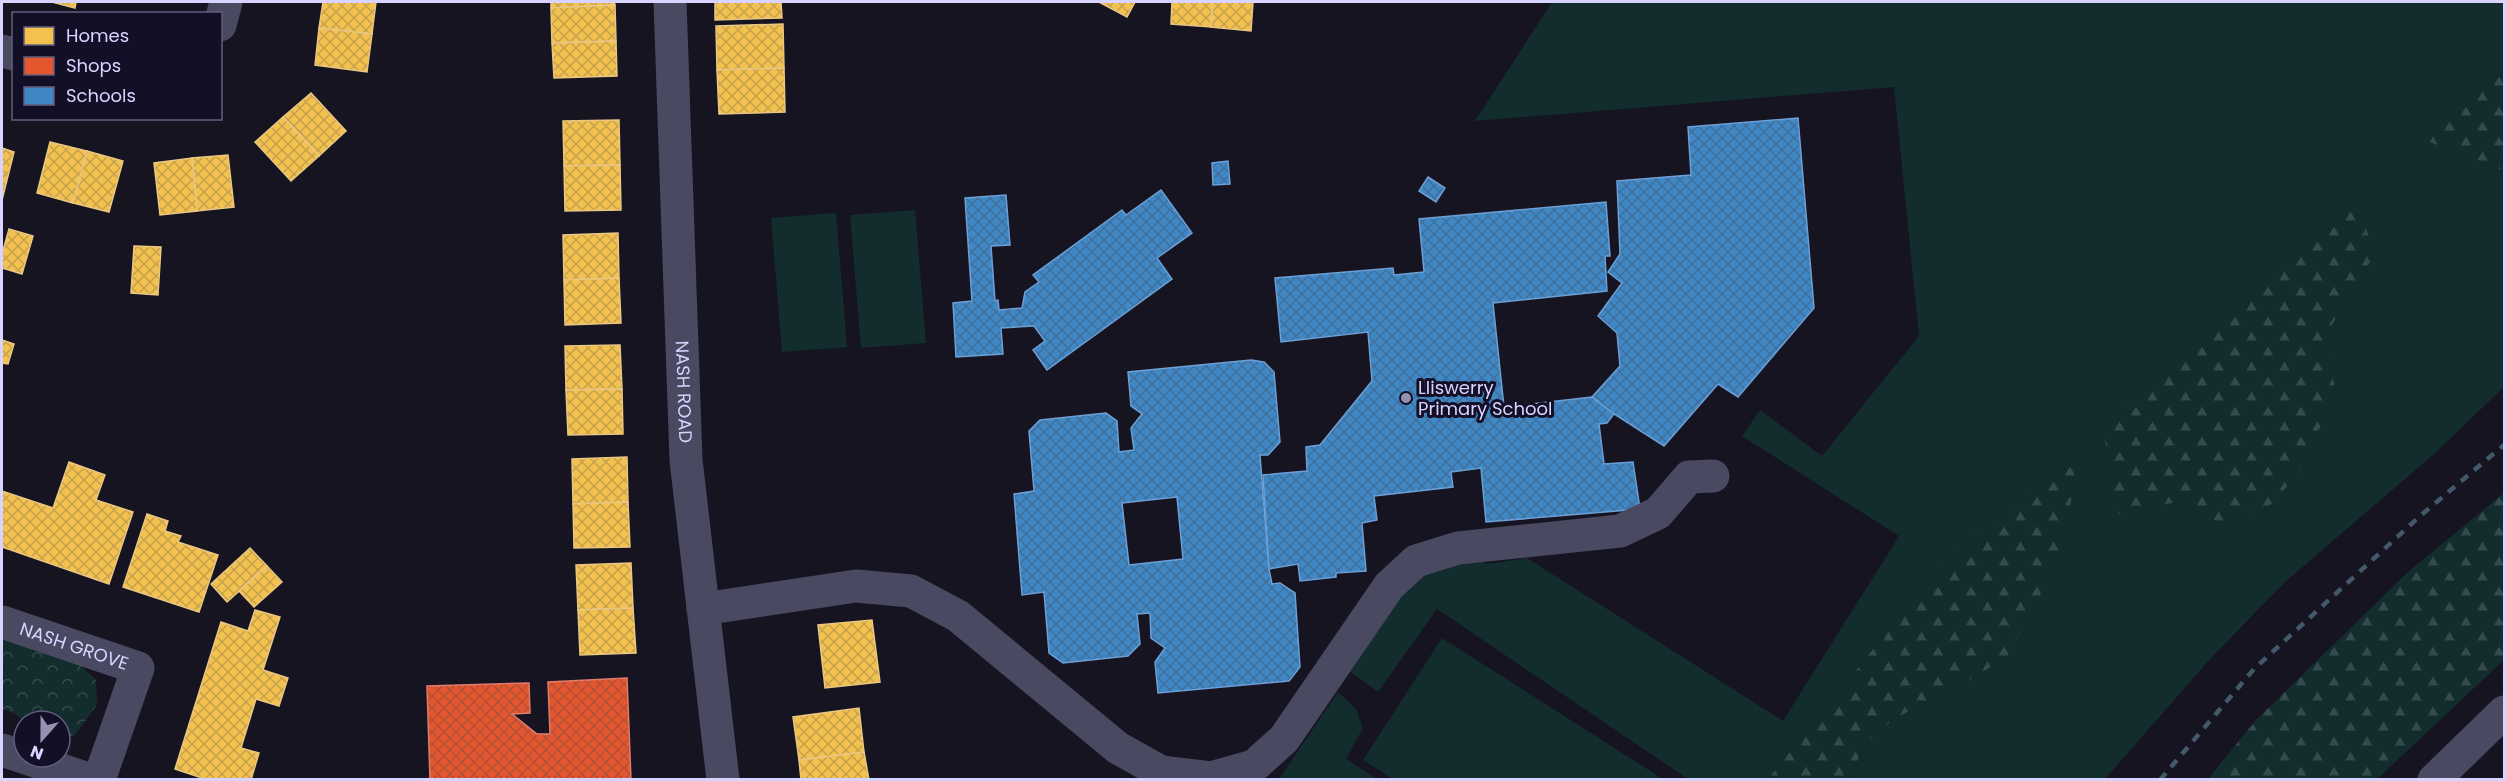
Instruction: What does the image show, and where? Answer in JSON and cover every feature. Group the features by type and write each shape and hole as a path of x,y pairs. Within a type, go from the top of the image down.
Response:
{"street":[{"path":"222,17 226,2"},
{"name":"NASH ROAD","path":"670,2 686,460 723,780"},
{"path":"703,609 856,586 911,591 958,616 1118,748 1161,772 1211,778 1254,766 1284,740 1389,586 1416,561 1458,548 1620,531 1658,513 1689,477 1713,476"},
{"name":"NASH GROVE","path":"2,622 138,668 99,780"},
{"path":"2448,775 2505,712"},
{"path":"2,750 91,780"}],"green space":[{"path":"1552,2 2504,2 2504,72 2418,137 2504,171 2504,387 2432,456 2285,582 2212,657 2105,779 1853,779 1861,748 1895,718 1944,695 1937,570 1768,779 1688,779 1437,609 1378,692 1337,662 1389,586 1458,548 1487,564 1527,558 1783,721 1899,536 1742,436 1760,410 1822,456 1919,336 1894,87 1475,121","holes":["2353,195 2375,254 2324,337 2336,394 2223,524 2177,502 2103,421"]},
{"path":"2504,72 2504,171 2417,137"},
{"path":"2354,194 2375,254 2325,336 2336,394 2300,469 2274,503 2223,524 2177,502 2116,514 2102,421"},
{"path":"915,210 926,343 861,348 850,215"},
{"path":"836,213 847,347 782,352 771,218"},
{"path":"2079,443 2068,523 2043,589 2007,657 1944,695 1895,718 1861,748 1853,779 1768,779 1937,570"},
{"path":"2504,493 2504,660 2377,779 2208,779 2256,720 2408,572"},
{"path":"2,638 78,663 96,680 97,705 74,736 72,736 72,709 12,709 12,713 2,709"},
{"path":"1442,638 1663,779 1393,779 1363,760"},
{"path":"1338,692 1356,709 1363,728 1346,759 1377,779 1279,779"}],"building: Homes":[{"path":"52,2 76,2 75,8"},
{"path":"323,2 376,2 372,34 319,28"},
{"path":"551,2 614,2 615,5 551,8"},
{"path":"715,2 781,2 782,18 715,20"},
{"path":"1099,2 1135,2 1127,17"},
{"path":"1172,2 1213,2 1211,27 1171,24"},
{"path":"1213,2 1253,2 1251,31 1211,27"},
{"path":"615,5 616,41 552,43 551,8"},
{"path":"783,24 784,68 717,70 716,26"},
{"path":"319,28 372,34 367,72 315,65"},
{"path":"616,41 617,76 554,78 552,43"},
{"path":"784,68 785,112 719,114 717,70"},
{"path":"311,93 346,131 319,156 283,117"},
{"path":"283,117 319,156 291,181 255,142"},
{"path":"619,120 620,165 564,166 563,121"},
{"path":"50,142 87,151 73,203 37,193"},
{"path":"2,148 14,152 2,200"},
{"path":"87,151 123,161 109,212 73,203"},
{"path":"228,155 234,207 197,211 192,158"},
{"path":"192,158 197,211 160,215 154,163"},
{"path":"620,165 621,210 565,211 564,166"},
{"path":"9,229 33,236 22,274 2,268 2,254"},
{"path":"618,233 619,278 564,280 563,235"},
{"path":"134,246 161,247 158,295 131,293"},
{"path":"619,278 621,323 565,325 564,280"},
{"path":"2,340 14,344 8,364 2,363"},
{"path":"620,345 622,389 566,390 565,346"},
{"path":"622,389 623,434 568,435 566,390"},
{"path":"627,457 628,502 573,504 572,459"},
{"path":"69,462 105,475 96,500 133,512 109,584 2,547 2,491 53,508"},
{"path":"628,502 630,547 574,548 573,504"},
{"path":"147,514 168,521 165,531 181,536 178,542 218,555 199,612 123,587"},
{"path":"250,548 267,566 227,602 211,584"},
{"path":"631,563 633,608 578,610 576,565"},
{"path":"267,566 282,582 254,607 239,591"},
{"path":"633,608 636,653 580,655 578,610"},
{"path":"255,610 280,617 263,670 288,678 279,706 256,699 241,748 259,753 251,780 208,780 175,769 221,622 248,631"},
{"path":"872,620 880,682 825,688 818,625"},
{"path":"859,708 864,752 799,760 793,717"},
{"path":"864,752 869,780 801,780 799,760"}],"building: Shops":[{"path":"627,678 631,780 430,780 427,686 529,683 530,713 512,714 537,734 550,734 548,682"}],"building: Schools":[{"path":"1798,118 1814,308 1738,397 1718,384 1664,446 1600,405 1592,397 1620,366 1617,333 1598,316 1622,283 1608,272 1620,254 1617,181 1691,175 1688,127"},
{"path":"1228,161 1230,184 1213,185 1212,163"},
{"path":"1428,177 1445,188 1436,202 1419,191"},
{"path":"1161,190 1192,233 1157,258 1172,279 1047,370 1033,350 1045,341 1034,326 1001,328 1003,354 956,357 953,303 972,301 965,198 1006,195 1010,245 991,246 995,301 998,300 999,310 1022,308 1025,292 1039,282 1033,275 1122,210 1126,215"},
{"path":"1606,202 1610,256 1605,256 1607,291 1493,303 1504,407 1592,397 1614,414 1607,423 1599,424 1604,464 1633,462 1640,509 1486,522 1481,468 1451,472 1453,487 1374,496 1377,520 1362,523 1366,571 1336,573 1336,577 1300,581 1298,564 1269,569 1263,475 1307,471 1306,447 1320,445 1372,381 1368,332 1281,342 1275,278 1393,268 1394,275 1424,272 1419,219"},
{"path":"1251,360 1264,362 1274,372 1280,442 1268,455 1260,455 1272,584 1280,583 1295,593 1300,667 1289,681 1158,693 1155,662 1165,648 1151,638 1150,613 1137,614 1140,644 1128,656 1063,663 1049,653 1044,592 1022,595 1014,494 1034,491 1029,431 1040,420 1106,413 1117,421 1119,452 1134,450 1131,428 1142,414 1131,406 1128,372","holes":["1177,497 1183,559 1129,565 1122,503"]}],"railway":[{"path":"2160,780 2254,669 2420,516 2504,445"}],"place":[{"name":"Lliswerry Primary School","path":"1406,398"}]}
